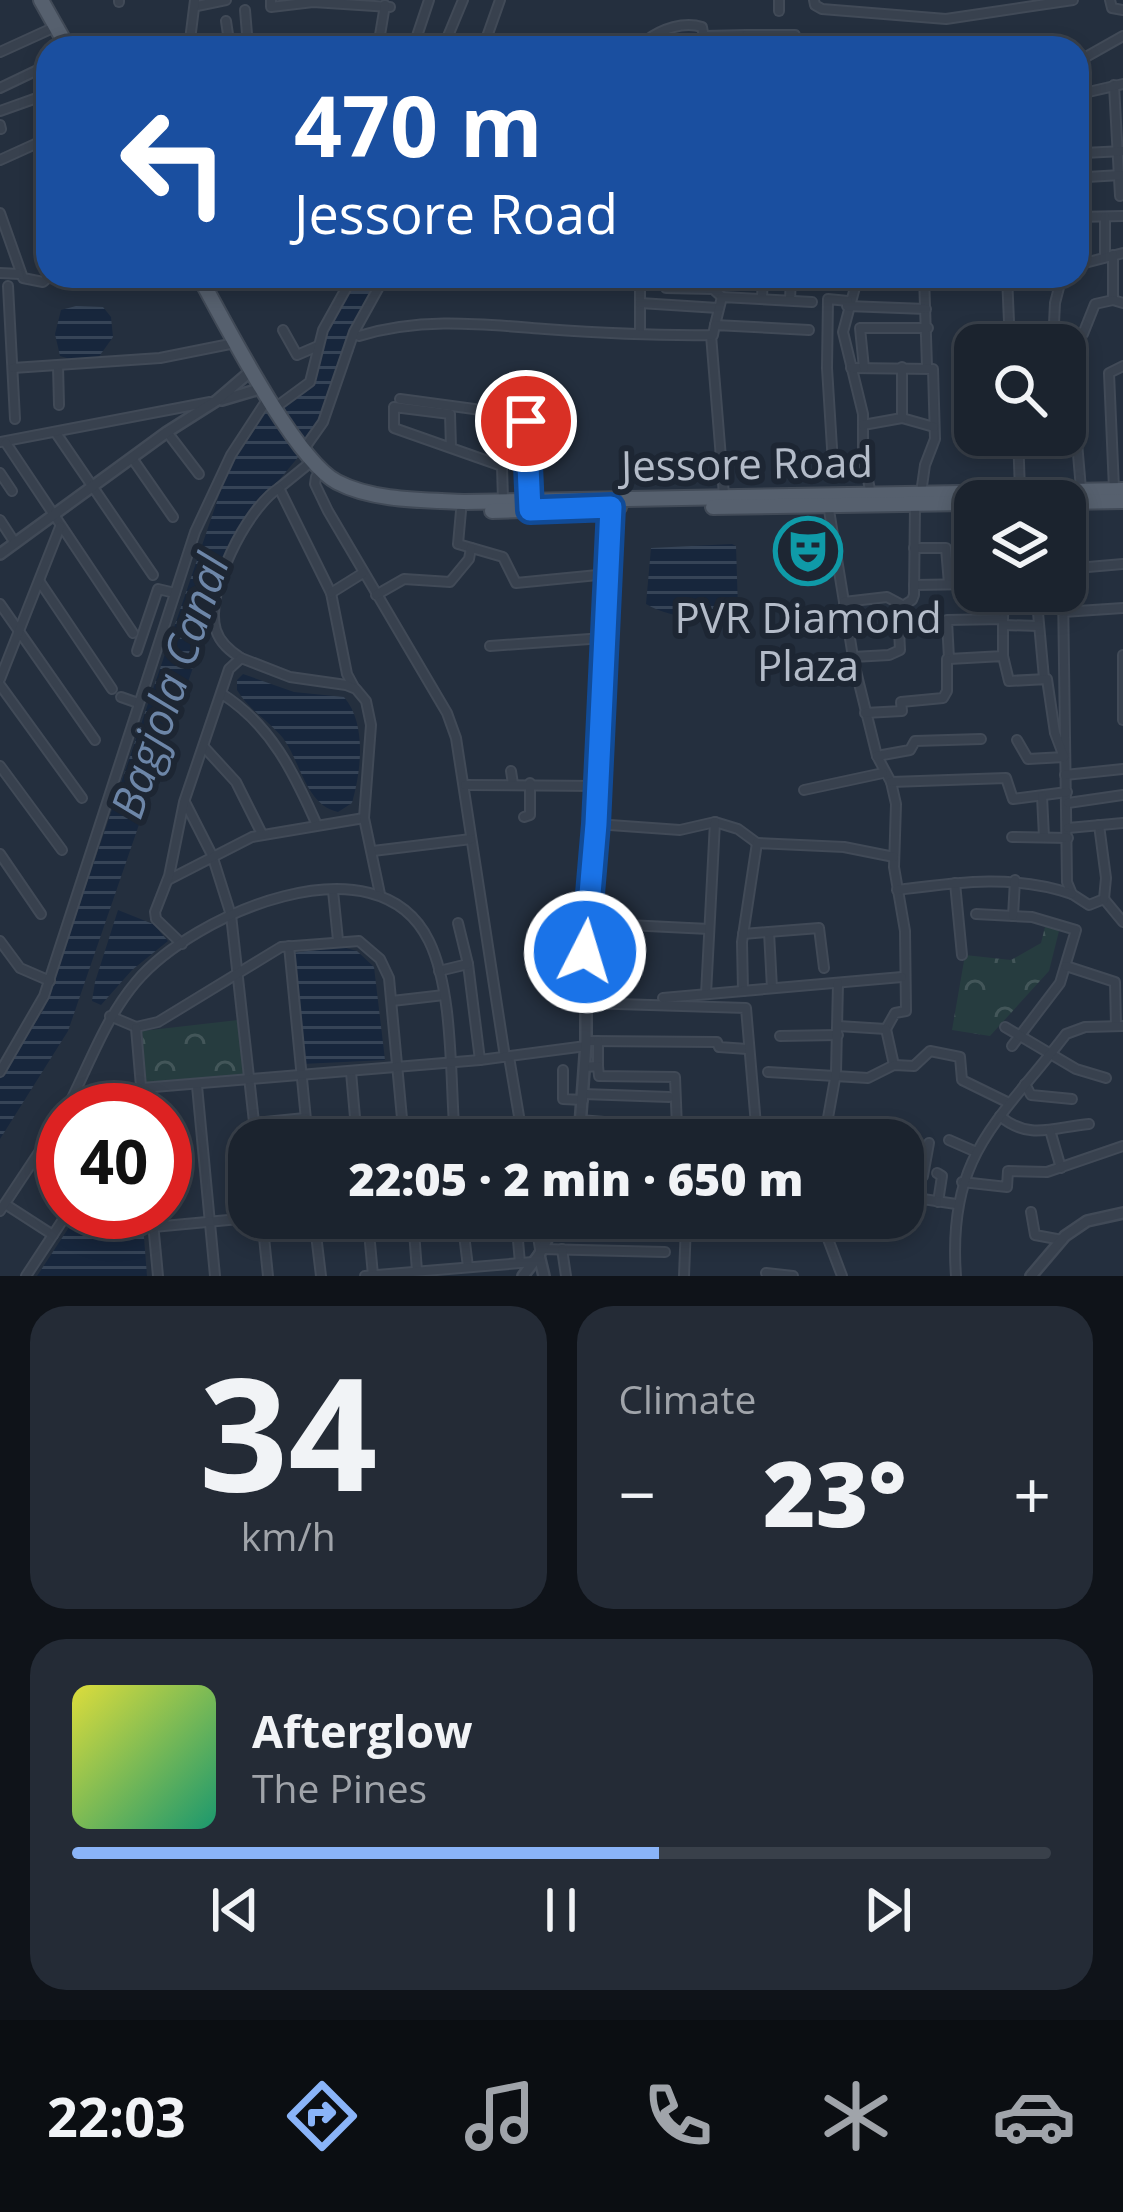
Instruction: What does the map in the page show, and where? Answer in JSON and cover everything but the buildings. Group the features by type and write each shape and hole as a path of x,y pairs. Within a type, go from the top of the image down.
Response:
{"main road":[{"path":"37,0 57,36"},
{"path":"203,288 230,344 250,371"},
{"path":"204,288 309,465"},
{"name":"Jessore Road","path":"309,465 362,491 460,511 612,503 954,499"},
{"name":"Jessore Road","path":"1086,491 1121,495"},
{"name":"Jessore Road","path":"828,500 871,495 918,500"},
{"path":"1086,496 1121,495"},
{"path":"1086,499 1121,495"},
{"name":"Jessore Road","path":"430,505 503,501 530,505"}],"street":[{"path":"191,36 196,3 226,0"},
{"path":"271,0 271,7 346,2 388,6 381,36"},
{"path":"417,36 429,0"},
{"path":"448,36 463,0"},
{"path":"487,36 500,0"},
{"path":"779,0 779,11"},
{"path":"814,0 822,8 946,19 1073,0"},
{"path":"1110,0 1113,9 1123,10"},
{"path":"245,10 247,36"},
{"path":"226,21 230,36"},
{"path":"654,36 691,25 702,27 705,36 796,36"},
{"path":"0,52 52,28"},
{"path":"1089,57 1123,36"},
{"path":"0,88 36,71"},
{"path":"1089,92 1119,84 1120,196"},
{"path":"0,111 36,98"},
{"path":"0,160 36,144"},
{"path":"1089,153 1120,151"},
{"path":"1089,177 1121,175"},
{"path":"0,212 20,274 26,281 36,282"},
{"path":"1089,217 1123,216"},
{"path":"1086,324 1095,304 1118,301 1105,217"},
{"path":"0,273 20,274"},
{"path":"8,286 15,419"},
{"path":"133,633 3,442 216,401 292,399 310,382 323,330 346,288"},
{"path":"355,688 290,677 241,658 218,637 214,607 244,524 267,496 309,465 354,332 380,288"},
{"path":"640,288 640,334"},
{"path":"666,288 713,289 722,297 812,302"},
{"path":"762,288 762,298"},
{"path":"790,288 790,300"},
{"path":"854,288 842,332 863,425 871,495"},
{"path":"925,288 927,367"},
{"path":"1008,288 1009,324"},
{"path":"1053,324 1058,288"},
{"path":"722,297 713,330 724,502"},
{"path":"867,473 841,472 834,467 828,299 926,309"},
{"path":"640,303 718,308"},
{"path":"359,336 387,328 462,321 640,334 809,330"},
{"path":"864,368 860,328 928,328"},
{"path":"283,329 297,355 320,345"},
{"path":"13,368 160,358 230,344"},
{"path":"827,356 864,368 934,369 934,427 918,500 914,585 912,600 898,609 898,653 853,658"},
{"path":"58,366 58,405"},
{"path":"1121,495 1109,373 1123,366"},
{"path":"902,367 902,418"},
{"path":"0,554 216,401 250,371"},
{"path":"400,399 526,416 530,505"},
{"path":"0,1072 50,981 175,593 214,489 267,400"},
{"path":"451,448 450,414 394,407 394,428 503,467 503,501"},
{"path":"863,425 902,418 934,427"},
{"path":"167,432 199,474"},
{"path":"56,433 152,575"},
{"path":"132,458 173,517"},
{"path":"309,465 363,573 447,712 464,785 519,1119"},
{"path":"0,472 12,491"},
{"path":"278,488 331,593 346,674 371,719 364,818 380,894"},
{"path":"828,500 865,713 883,772 891,782 898,816 894,857 904,931 906,1011 895,1013 886,1029 894,1065"},
{"path":"580,1119 586,1043 588,849 596,824 612,503"},
{"path":"460,511 458,544 503,557 518,584 608,574"},
{"path":"0,520 15,543"},
{"path":"60,526 0,682 82,798"},
{"path":"376,595 404,579 450,582 470,559 471,548"},
{"path":"914,548 946,548 950,584"},
{"path":"1086,567 1123,564"},
{"path":"331,593 363,573"},
{"path":"39,580 112,689"},
{"path":"914,585 954,584"},
{"path":"137,651 158,589 175,593"},
{"path":"844,602 886,597 902,605"},
{"path":"0,604 94,740"},
{"path":"1086,610 1123,608"},
{"path":"1003,612 1003,656 1009,681 1064,678"},
{"path":"1038,612 1055,733 1064,757"},
{"path":"1063,612 1067,882 1072,894"},
{"path":"865,713 902,711 901,702 943,698 948,620 1039,626"},
{"path":"490,646 604,638"},
{"path":"1123,655 1123,720"},
{"path":"947,657 954,661 1003,656"},
{"path":"183,945 155,916 184,802 229,669 241,658"},
{"path":"222,694 264,729 298,783 317,825"},
{"path":"121,697 139,703"},
{"path":"877,756 910,750 914,741 981,739"},
{"path":"1017,740 1028,759 1064,757"},
{"path":"204,747 236,782 262,834"},
{"path":"0,766 62,850"},
{"path":"1065,775 1123,769"},
{"path":"512,772 513,784"},
{"path":"804,790 883,772"},
{"path":"891,782 1006,778 1013,799 1122,795 1123,805"},
{"path":"524,818 530,814 530,783"},
{"path":"464,785 598,786"},
{"path":"1042,796 1044,837"},
{"path":"184,802 212,855 231,915 255,1119"},
{"path":"167,880 262,834 364,818"},
{"path":"596,824 680,830 715,822 738,829 758,843 844,847 894,857"},
{"path":"706,994 715,822"},
{"path":"1012,837 1044,837 1123,824"},
{"path":"1099,825 1104,899"},
{"path":"373,851 471,839"},
{"path":"743,991 743,934 758,843"},
{"path":"0,854 41,914"},
{"path":"897,890 1015,880 1072,894 1089,905 1104,899"},
{"path":"1013,916 1015,880"},
{"path":"956,883 962,955"},
{"path":"333,891 338,940"},
{"path":"78,1083 110,1016 139,978 183,945 231,915 274,897 333,891 380,894 417,921 440,971 453,1119"},
{"path":"1104,899 1121,914"},
{"path":"976,914 1074,928 1076,935 1055,991 1012,1046"},
{"path":"458,923 468,964 479,1060"},
{"path":"551,968 550,928 709,929"},
{"path":"743,934 819,928 824,968"},
{"path":"770,932 772,988"},
{"path":"110,1016 136,1027 158,1022 265,955 289,946 338,940 368,945 389,978 402,1119"},
{"path":"0,941 20,968 50,981"},
{"path":"289,946 305,1118 295,1119"},
{"path":"440,971 468,964"},
{"path":"956,1276 956,1204 974,1151 1009,1102 1074,1030 1120,1026 1115,982 1066,966"},
{"path":"534,968 585,970"},
{"path":"663,998 902,977"},
{"path":"828,1119 836,1073 838,983"},
{"path":"392,1001 444,995"},
{"path":"586,1003 742,1006 746,1008 747,1049"},
{"path":"136,1027 142,1083"},
{"path":"1005,1028 1076,1069 1106,1078"},
{"path":"781,1036 886,1029"},
{"path":"192,1086 507,1057 598,1040 717,1042 719,1048 752,1053 757,1113 753,1129 677,1128 676,1078 599,1076 598,1040"},
{"path":"769,1072 868,1078 894,1065 914,1066 930,1051 962,1059 962,1080 1009,1102"},
{"path":"585,1067 598,1066"},
{"path":"563,1070 563,1099 669,1097"},
{"path":"351,1072 355,1119"},
{"path":"1024,1084 1030,1095 1072,1099"},
{"path":"197,1086 214,1276"},
{"path":"1000,1116 1019,1130 1041,1133 1089,1124"},
{"path":"1050,1130 1061,1168"},
{"path":"949,1140 974,1151"},
{"path":"924,1170 929,1143"},
{"path":"962,1182 1007,1187 1008,1171 1061,1168 1123,1146"},
{"path":"36,1156 2,1208 36,1226"},
{"path":"937,1172 942,1176 938,1202"},
{"path":"924,1200 956,1204"},
{"path":"1031,1212 1035,1235 1062,1240"},
{"path":"1032,1275 1062,1240 1087,1221 1123,1214"},
{"path":"192,1224 228,1220"},
{"path":"26,1276 50,1239"},
{"path":"154,1239 158,1276"},
{"path":"264,1239 268,1276"},
{"path":"317,1239 321,1276"},
{"path":"414,1239 417,1271"},
{"path":"465,1239 468,1267"},
{"path":"518,1239 520,1263"},
{"path":"536,1239 544,1276"},
{"path":"523,1276 546,1239"},
{"path":"685,1276 686,1239"},
{"path":"828,1239 842,1276"},
{"path":"370,1243 369,1276 520,1263 562,1250 665,1252"},
{"path":"562,1250 566,1276"},
{"path":"766,1274 793,1276"}],"green space":[{"path":"1046,923 1060,927 1049,971 990,1036 952,1030 965,955 1011,960 1041,943"},
{"path":"238,1020 244,1074 145,1083 142,1031"}],"water":[{"name":"Bagjola Canal","path":"345,288 377,288 328,421 242,525 68,1031 0,1139 0,1079 44,1009 226,475 260,415 297,399"},
{"path":"103,307 111,317 113,337 98,358 80,362 60,356 55,334 61,310"},
{"path":"736,546 738,610 692,617 646,604 651,548"},
{"path":"243,674 294,692 344,697 359,734 352,803 338,812 318,801 283,738 237,690"},
{"path":"118,910 153,924 168,941 132,970 101,1005 92,1001 95,982"},
{"path":"342,947 357,951 374,967 385,1060 302,1064 291,953"},
{"path":"61,1239 144,1239 147,1276 37,1276"}],"place":[{"name":"PVR Diamond Plaza","path":"808,551"}],"route":[{"path":"526,421 530,510 611,507 585,952"}]}
